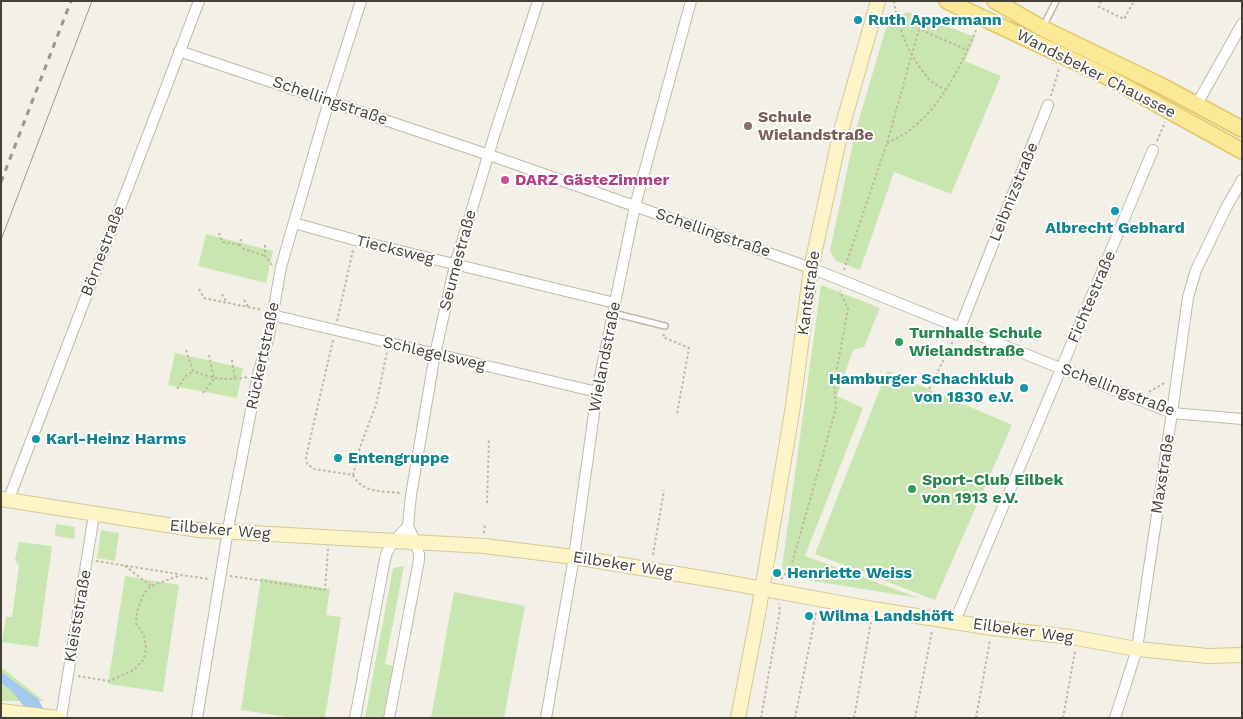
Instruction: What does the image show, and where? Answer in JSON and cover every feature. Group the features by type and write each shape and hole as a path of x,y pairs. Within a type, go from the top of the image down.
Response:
{"main road":[{"name":"Wandsbeker Chaussee","path":"947,1 1064,55 1242,151"},
{"name":"Wandsbeker Chaussee","path":"995,1 1042,28 1197,104 1242,129"}],"street":[{"name":"Börnestraße","path":"4,500 199,1"},
{"name":"Rückertstraße","path":"197,718 228,533 281,267 329,101 361,1"},
{"name":"Seumestraße","path":"408,526 411,494 435,354 455,265 538,1"},
{"name":"Wielandstraße","path":"546,718 574,557 596,392 635,206 691,1"},
{"name":"Kantstraße","path":"738,718 793,406 811,268 841,131 878,1"},
{"path":"1197,104 1242,24"},
{"name":"Schellingstraße","path":"180,51 489,155 811,268 1172,413 1242,419"},
{"name":"Leibnizstraße","path":"960,328 1048,105"},
{"name":"Fichtestraße","path":"955,621 1153,150"},
{"name":"Maxstraße","path":"1115,718 1137,649 1188,296 1196,270 1226,208 1242,180"},
{"name":"Tiecksweg","path":"294,223 614,308"},
{"name":"Schlegelsweg","path":"272,313 335,330 596,392"},
{"name":"Eilbeker Weg","path":"4,500 94,515 228,533 415,541 484,546 574,557 818,600 992,628 1078,638 1137,649 1207,656 1242,655"},
{"name":"Kleiststraße","path":"56,717 68,675 94,515"},
{"path":"355,718 385,558 395,540 408,526 419,554 389,718"},
{"path":"1,711 56,717"}],"lane":[{"path":"1042,28 1056,1"},
{"path":"614,308 665,326"}],"path":[{"path":"894,1 896,17 912,54 929,79 946,90"},
{"path":"1102,1 1099,6 1124,19 1134,1"},
{"path":"887,143 914,128 946,90 967,50 981,16"},
{"path":"781,580 791,567 836,408 834,384 848,309 839,287 841,279 866,200 887,143 919,29 967,50"},
{"path":"1048,105 1064,55"},
{"path":"1153,150 1170,111"},
{"path":"219,233 222,242 240,245 265,256"},
{"path":"240,245 241,239"},
{"path":"353,475 314,469 307,464 306,457 355,240"},
{"path":"265,245 265,256 270,264 281,267"},
{"path":"199,288 204,298 272,313"},
{"path":"222,294 227,303"},
{"path":"244,300 249,308"},
{"path":"665,326 664,337 689,348 677,414"},
{"path":"929,389 960,328"},
{"path":"390,343 376,405 360,447 353,475 357,484 366,488 411,494"},
{"path":"186,350 192,371"},
{"path":"203,393 214,379 209,355"},
{"path":"232,360 235,380"},
{"path":"192,371 214,379 235,380 258,375"},
{"path":"177,389 185,377 192,371"},
{"path":"1137,399 1177,376"},
{"path":"487,503 489,438"},
{"path":"653,556 664,490"},
{"path":"88,560 180,575 220,577 325,590 328,549"},
{"path":"124,566 151,586"},
{"path":"68,675 109,681 134,670 144,659 146,648 144,634 136,624 137,611 144,593 151,586 180,575"},
{"path":"761,718 780,610 777,600"},
{"path":"794,718 818,600"},
{"path":"854,718 873,609"},
{"path":"915,718 934,619"},
{"path":"976,718 992,628"},
{"path":"1063,718 1078,638"}],"green space":[{"path":"908,12 975,37 965,61 1001,76 951,194 894,172 860,270 836,261 830,251 855,133 888,21"},
{"path":"206,234 273,251 266,283 198,266"},
{"path":"821,285 880,308 864,347 853,350 837,396 863,408 805,556 919,598 789,577 782,567"},
{"path":"175,353 243,368 237,398 168,385"},
{"name":"Sport-Club Eilbek von 1913 e.V.","path":"887,371 1012,425 935,600 815,554"},
{"path":"56,524 75,527 74,539 55,536"},
{"path":"101,530 119,533 115,561 97,558"},
{"path":"19,542 52,546 38,647 2,642 6,617 12,617 19,566 15,560"},
{"path":"404,566 385,664 393,666 383,718 365,718 393,568"},
{"path":"125,576 179,585 163,692 108,684"},
{"path":"261,578 330,589 326,615 341,617 325,718 293,718 241,710"},
{"path":"454,592 525,606 504,718 431,718"},
{"path":"1,667 44,701 1,701"}],"water":[{"path":"1,672 38,699 49,718 33,718 11,690 1,683"}],"tram line":[{"path":"1,240 92,1"}],"railway":[{"path":"1,182 71,1"}],"place":[{"name":"Ruth Appermann","path":"858,20"},
{"name":"Schule Wielandstraße","path":"748,126"},
{"name":"DARZ GästeZimmer","path":"505,180"},
{"name":"Albrecht Gebhard","path":"1115,211"},
{"name":"Turnhalle Schule Wielandstraße","path":"899,342"},
{"name":"Hamburger Schachklub von 1830 e.V.","path":"1024,388"},
{"name":"Karl-Heinz Harms","path":"36,439"},
{"name":"Entengruppe","path":"338,458"},
{"name":"Sport-Club Eilbek von 1913 e.V.","path":"912,489"},
{"name":"Henriette Weiss","path":"777,573"},
{"name":"Wilma Landshöft","path":"809,616"}]}
